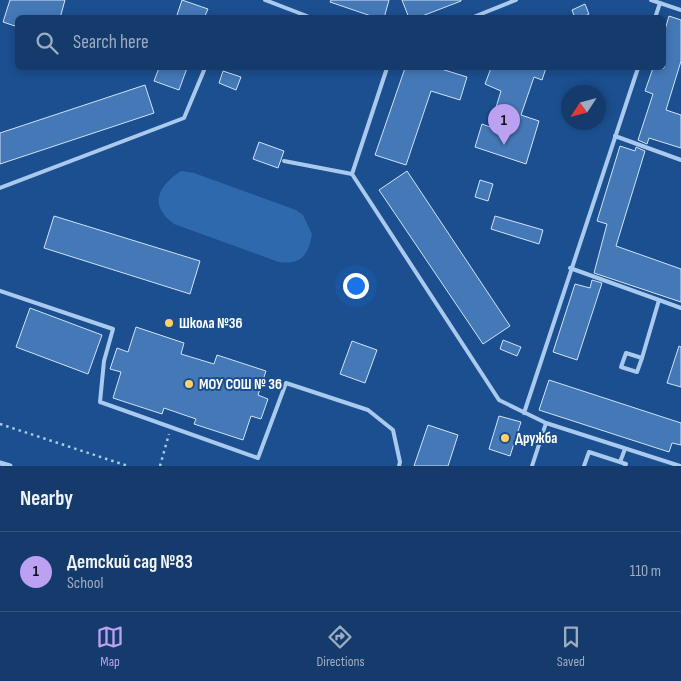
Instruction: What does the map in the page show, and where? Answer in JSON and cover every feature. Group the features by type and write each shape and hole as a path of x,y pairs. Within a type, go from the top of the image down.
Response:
{"street":[{"path":"0,463 10,466"}],"lane":[{"path":"265,0 304,15"},
{"path":"478,15 516,0"},
{"path":"651,0 681,10"},
{"path":"656,15 660,3"},
{"path":"0,188 184,118 205,70"},
{"path":"352,174 386,70"},
{"path":"524,413 570,268 637,70"},
{"path":"615,136 681,160"},
{"path":"284,161 352,174 499,400 546,423 680,466"},
{"path":"570,268 681,308"},
{"path":"0,291 113,329 104,361 100,402 258,458 286,383 368,410 393,430 400,462 399,466"},
{"path":"642,358 626,353 621,366 637,372 642,358 659,300"},
{"path":"532,466 546,423"},
{"path":"620,462 625,449"},
{"path":"584,466 589,452 626,464 625,466"}],"path":[{"path":"0,424 128,466"},
{"path":"160,466 171,427"}],"shaded area":[{"path":"181,171 194,173 296,210 303,215 312,234 306,253 303,257 293,262 279,262 174,224 161,210 159,196 167,183"}],"building":[{"path":"10,0 65,0 61,15 15,15 15,26 3,22"},
{"path":"182,0 208,9 205,15 177,15"},
{"path":"331,0 389,0 385,15 368,15 330,2"},
{"path":"402,0 461,0 425,15 408,15"},
{"path":"585,4 589,14 574,15 572,10"},
{"path":"669,16 681,20 681,61 666,110 681,115 681,148 649,138 647,144 638,140 653,94 645,91 652,70 666,70 666,26"},
{"path":"158,70 186,70 179,90 154,81"},
{"path":"404,70 444,70 467,77 460,100 431,91 406,165 375,155"},
{"path":"490,70 545,70 542,80 534,77 521,115 539,121 526,164 475,147 482,124 490,127 501,91 485,84"},
{"path":"223,71 241,77 236,90 219,83"},
{"path":"145,85 154,113 0,164 0,133"},
{"path":"259,142 284,151 278,168 253,159"},
{"path":"620,146 635,151 636,147 645,151 616,246 681,269 681,302 594,273 607,224 597,221"},
{"path":"407,171 510,326 483,344 379,190"},
{"path":"480,180 493,184 488,201 475,197"},
{"path":"54,216 200,261 190,294 44,248"},
{"path":"495,216 543,230 539,244 491,229"},
{"path":"592,280 602,283 577,360 553,352 575,284 590,288"},
{"path":"30,308 102,335 88,374 16,347"},
{"name":"МОУ СОШ № 36","path":"136,327 184,343 181,354 214,364 217,355 266,371 258,395 268,399 261,419 251,416 243,440 194,424 196,419 164,408 162,414 113,398 121,372 110,369 117,348 128,352"},
{"path":"503,340 521,347 517,356 500,349"},
{"path":"352,341 377,350 365,383 340,374"},
{"path":"679,346 681,347 681,387 667,383"},
{"path":"549,380 681,423 681,445 672,443 669,452 539,410"},
{"path":"499,416 521,422 510,456 489,449"},
{"path":"428,425 458,435 448,466 414,466"}],"place":[{"name":"Детский сад №83","path":"504,145"},
{"name":"Школа №36","path":"169,323"},
{"name":"МОУ СОШ № 36","path":"189,384"},
{"name":"Дружба","path":"505,438"}]}
